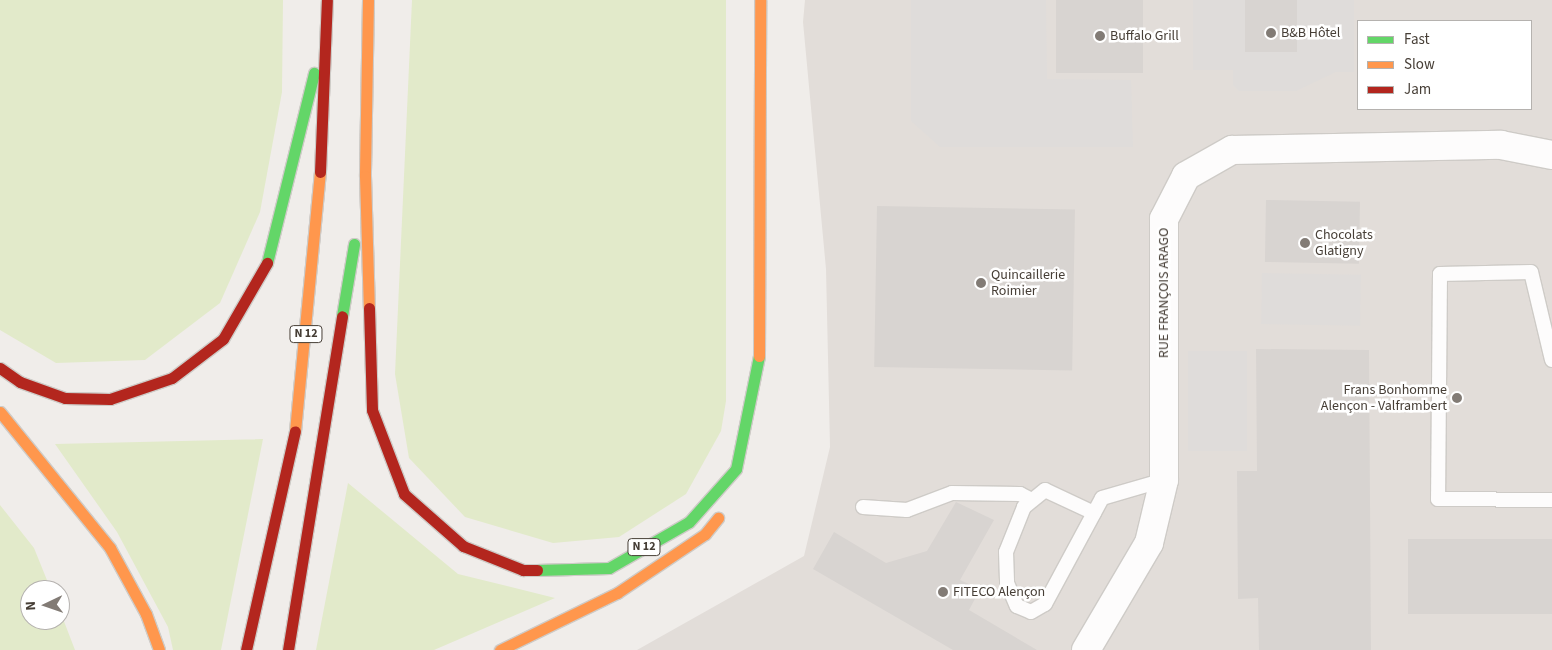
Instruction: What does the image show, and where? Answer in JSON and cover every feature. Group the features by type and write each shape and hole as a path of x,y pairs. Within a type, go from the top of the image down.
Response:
{"highway":[{"name":"N 12","path":"246,650 299,414 325,112 327,0"},
{"name":"N 12","path":"368,0 365,176 372,410 404,494 463,546 523,570 609,568 689,522 736,469 759,369 760,0"},
{"name":"N 12","path":"0,368 20,382 65,398 110,399 172,378 223,339 265,272 284,207 327,12"},
{"name":"N 12","path":"288,650 365,176"},
{"path":"0,412 110,548 146,614 159,650"},
{"name":"N 12","path":"500,650 617,593 705,534 728,506"}],"street":[{"name":"RUE FRANÇOIS ARAGO","path":"1086,650 1149,543 1164,480 1164,219 1186,176 1232,150 1501,145 1552,155"}],"lane":[{"path":"1552,360 1531,272 1440,274 1438,499 1552,500"},
{"path":"1094,513 1045,490 1024,507 1006,552 1007,583 1017,606 1031,612 1045,604 1094,513 1102,498 1164,480"},
{"path":"863,507 907,510 952,493 1020,494 1032,500"}],"shaded area":[{"path":"805,0 1552,0 1552,650 637,650 804,556 830,447 826,269 803,22"},
{"path":"911,0 1046,0 1047,79 1131,80 1133,147 940,147 911,121"},
{"path":"1193,0 1354,0 1354,72 1336,72 1296,91 1239,91 1233,85 1233,70 1193,70"},
{"path":"1262,273 1361,275 1360,326 1261,324"},
{"path":"1188,351 1247,351 1247,451 1188,451"}],"green space":[{"path":"0,0 283,0 282,92 260,212 220,303 145,360 56,363 0,330"},
{"path":"412,0 726,0 726,401 721,431 686,494 619,537 553,543 465,517 409,458 395,374"},
{"path":"263,439 221,650 173,650 168,627 117,532 55,444"},
{"path":"348,483 458,574 555,598 434,650 316,650"},
{"path":"0,505 34,548 47,580 20,580 20,630 67,630 75,650 0,650"}],"building":[{"name":"Buffalo Grill","path":"1056,0 1143,0 1143,73 1056,73"},
{"name":"B&B Hôtel","path":"1245,0 1297,0 1297,52 1245,52"},
{"path":"1266,200 1360,202 1359,264 1265,262"},
{"path":"877,206 1075,209 1072,370 874,367"},
{"path":"1256,349 1369,350 1371,650 1259,650 1258,598 1238,599 1237,471 1257,471"},
{"path":"956,502 994,520 960,580 973,586 976,597 969,610 1037,650 953,650 813,569 834,532 886,563 927,551"},
{"path":"1408,539 1552,539 1552,614 1408,614"}],"traffic: fast":[{"path":"267,263 314,73"},
{"path":"342,316 354,244"},
{"path":"537,570 609,568 689,522 736,469 759,356"}],"traffic: slow":[{"path":"368,0 365,176 369,308"},
{"path":"759,356 760,0"},
{"path":"295,431 320,172"},
{"path":"0,412 110,548 146,614 159,650"},
{"path":"500,650 617,593 705,534 718,518"}],"traffic: jam":[{"path":"320,172 327,0"},
{"path":"0,368 20,382 65,398 110,399 172,378 223,339 267,263"},
{"path":"369,308 372,410 404,494 463,546 523,570 537,570"},
{"path":"288,650 342,316"},
{"path":"246,650 295,431"}],"place":[{"name":"B&B Hôtel","path":"1271,33"},
{"name":"Buffalo Grill","path":"1100,36"},
{"name":"Chocolats Glatigny","path":"1305,243"},
{"name":"Quincaillerie Roimier","path":"981,283"},
{"name":"Frans Bonhomme Alençon - Valframbert","path":"1457,398"},
{"name":"FITECO Alençon","path":"943,592"}]}
